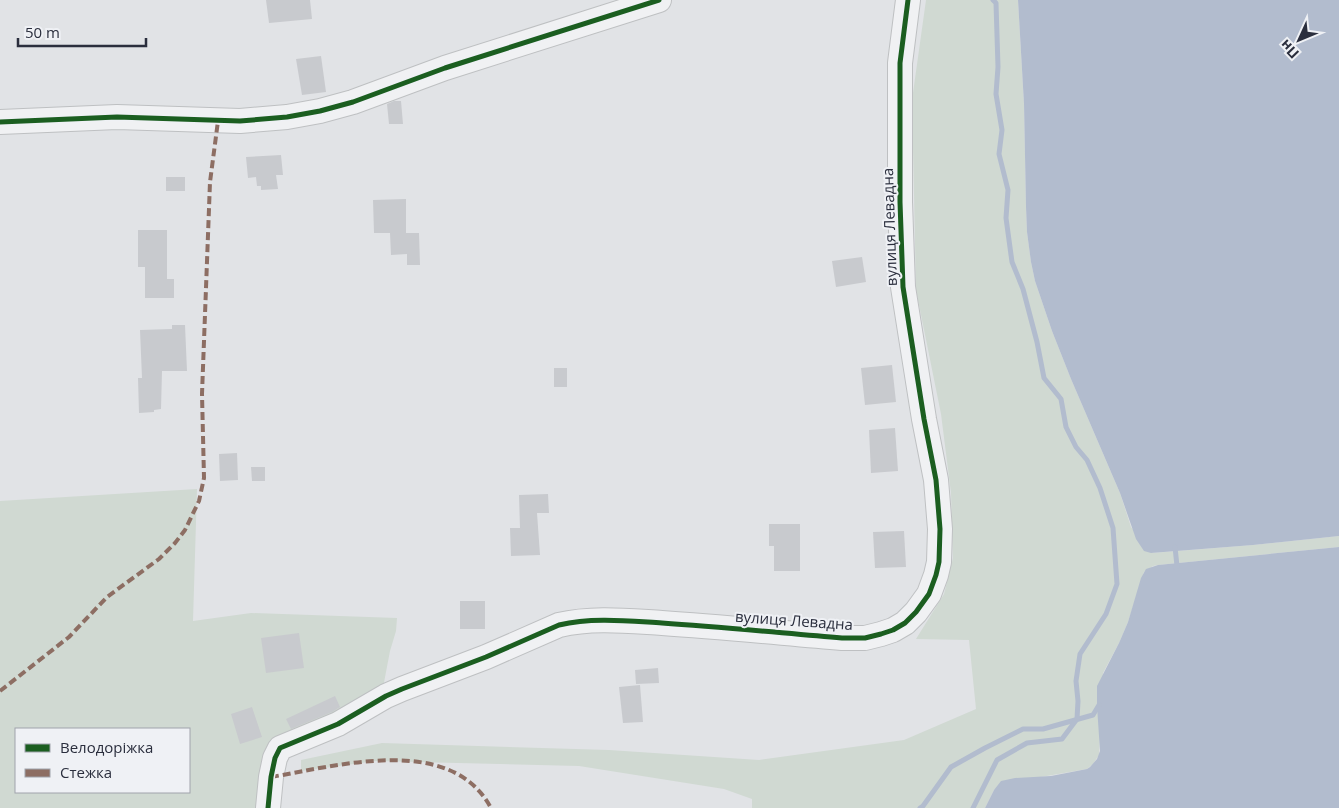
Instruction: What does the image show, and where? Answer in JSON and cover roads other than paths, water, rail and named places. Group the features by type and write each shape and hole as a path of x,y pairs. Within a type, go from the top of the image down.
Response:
{"street":[{"path":"0,122 116,117 240,122 320,111 352,102 445,68 659,0"},
{"name":"вулиця Левадна","path":"268,808 271,778 275,758 280,748 338,724 386,696 486,657 559,625 569,622 622,620 842,638 865,638 893,630 905,623 924,602 934,583 939,562 940,544 936,480 903,287 900,202 900,63 908,0"}],"water":[{"path":"1018,0 1339,0 1339,536 1151,553 1144,551 1136,539 1120,493 1052,331 1035,281 1027,232 1024,104"},
{"path":"1339,547 1339,808 985,808 1001,781 1015,778 1051,776 1087,769 1097,759 1100,751 1097,686 1128,622 1141,578 1146,569 1158,565"}],"waterway":[{"path":"973,808 997,760 1027,743 1062,739 1077,719 1076,681 1080,654 1106,614 1117,584 1113,528 1100,488 1087,460 1076,447 1066,427 1061,399 1044,378 1023,289 1012,262 1006,218 1008,190 999,154 1002,130 996,94 998,67 996,3 993,0"},
{"path":"1175,547 1177,566 1175,567"},
{"path":"920,808 951,767 1023,729 1043,729 1093,715 1099,705"}]}
